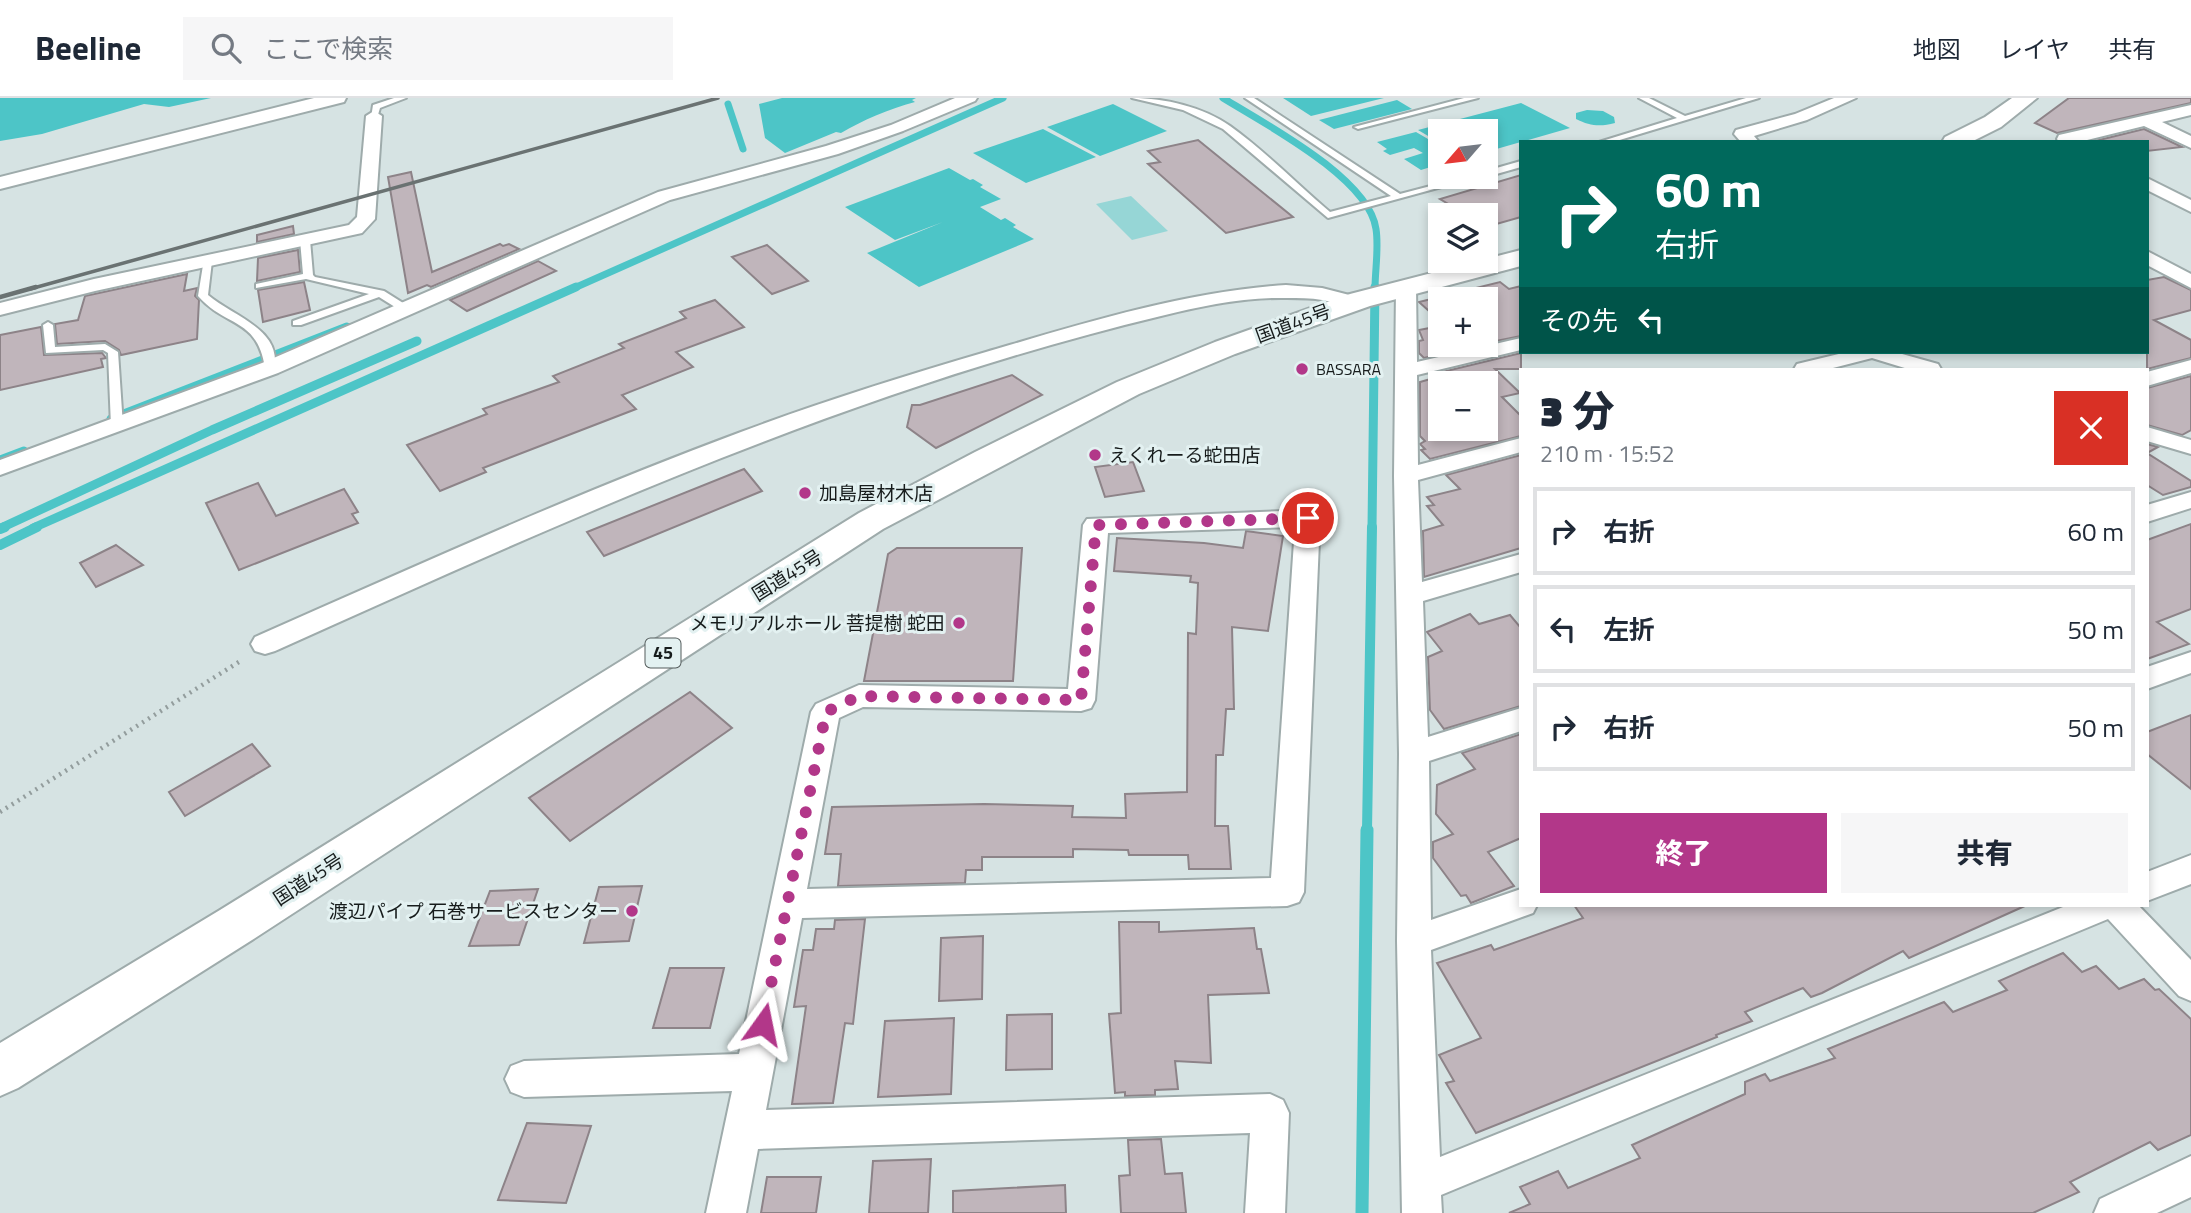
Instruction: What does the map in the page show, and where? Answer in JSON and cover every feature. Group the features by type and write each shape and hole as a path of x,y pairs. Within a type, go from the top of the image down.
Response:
{"highway":[{"path":"1957,140 1993,122 2026,98"},
{"name":"国道45号","path":"0,1071 248,918 871,521 1128,388 1225,348 1378,295 1519,259"}],"street":[{"path":"0,183 337,98"},
{"path":"0,468 270,359 407,310 664,196 832,150 897,128 969,98"},
{"path":"1749,140 1742,134 1801,117 1848,98"},
{"path":"2067,140 2065,139 2191,110"},
{"path":"0,309 355,229 366,219 374,116"},
{"path":"2146,120 2191,143"},
{"path":"2149,184 2191,207"},
{"path":"2149,258 2191,282"},
{"path":"2149,273 2167,268"},
{"path":"265,644 707,452 891,386 1137,315 1205,302 1276,291 1378,295 1405,371 1421,1198 2100,907"},
{"path":"1405,371 1519,344"},
{"path":"1809,368 1864,354"},
{"path":"1879,354 1927,368"},
{"path":"2149,378 2191,366"},
{"path":"2149,435 2191,447"},
{"path":"1406,476 1519,447"},
{"path":"2149,513 2191,500"},
{"path":"726,1213 826,712 859,696 1081,700 1096,525 1308,518 1287,892 788,904"},
{"path":"1410,595 1519,564"},
{"path":"2149,677 2191,662"},
{"path":"1414,754 1519,720"},
{"path":"2149,886 2191,869"},
{"path":"1414,941 1519,904"},
{"path":"2120,907 2191,985"},
{"path":"524,1079 753,1072"},
{"path":"744,1130 1270,1113 1265,1213"},
{"path":"2113,1213 2191,1176"}],"lane":[{"path":"374,116 376,107 402,98"},
{"path":"1136,98 1185,108 1226,127 1328,215 1429,189"},
{"path":"1249,98 1399,197"},
{"path":"1358,127 1474,98"},
{"path":"1643,98 1686,119"},
{"path":"1610,140 1755,98"},
{"path":"1498,171 1519,165"},
{"path":"304,240 307,276"},
{"path":"207,261 203,296 246,322 270,359"},
{"path":"260,286 307,276 380,293 407,310"},
{"path":"297,323 380,293"},
{"path":"48,325 50,351 105,346 113,352 117,420"}],"path":[{"path":"0,812 265,644"}],"shaded area":[{"path":"0,98 211,98 169,107 144,104 42,134 0,141"},
{"path":"782,98 916,98 912,100 915,102 876,115 841,133 836,132 785,153 765,138 759,104"},
{"path":"1283,98 1384,98 1311,116"},
{"path":"1397,100 1412,109 1334,129 1319,120"},
{"path":"1521,103 1570,128 1519,140 1519,143 1498,149 1498,119 1460,119"},
{"path":"1113,104 1167,131 1100,156 1047,127"},
{"path":"1587,110 1603,111 1614,117 1615,123 1595,125 1576,119 1576,113"},
{"path":"1428,127 1428,136 1418,130"},
{"path":"1043,129 1096,157 1026,183 973,153"},
{"path":"1416,132 1428,139 1428,168 1421,170 1404,159 1423,153 1414,148 1390,155 1383,151 1387,149 1377,142"},
{"path":"949,168 970,180 973,179 983,185 980,187 1001,199 980,207 1001,220 1005,218 1016,225 1013,227 1034,239 919,287 867,253 943,222 895,240 845,207"},
{"path":"1131,196 1168,231 1132,240 1096,204"}],"building":[{"path":"2069,98 2191,98 2191,103 2057,133 2035,123"},
{"path":"2144,129 2182,147 2149,151 2149,140 2099,140"},
{"path":"1198,140 1293,217 1226,233 1148,164 1160,162 1148,151"},
{"path":"411,172 432,272 500,244 509,244 519,249 431,287 427,285 408,293 388,177"},
{"path":"1519,176 1519,218 1498,224 1498,203 1447,203 1440,199 1474,189 1498,189 1498,182"},
{"path":"293,226 294,234 257,242 257,235"},
{"path":"767,245 808,281 772,294 732,257"},
{"path":"298,250 300,272 257,281 258,258"},
{"path":"538,261 556,271 467,311 450,300"},
{"path":"187,274 184,291 197,288 195,296 199,300 197,339 121,355 119,350 105,341 57,344 55,324 78,320 85,296"},
{"path":"2164,277 2191,290 2191,310 2154,320 2191,340 2191,358 2147,368 2149,280"},
{"path":"304,282 310,310 263,322 258,290"},
{"path":"1500,282 1509,289 1519,286 1519,336 1498,341 1498,287 1480,287"},
{"path":"715,300 744,327 676,352 693,367 622,395 636,409 483,468 486,472 440,491 407,445 487,414 483,409 559,382 553,376 624,348 619,344 686,318 680,312"},
{"path":"1428,300 1428,310 1419,302"},
{"path":"41,327 44,355 102,353 106,358 101,359 103,367 0,390 0,335"},
{"path":"1428,328 1428,357 1424,358 1419,353 1419,341 1423,340 1419,330"},
{"path":"1521,354 1521,368 1495,369 1497,371 1446,371"},
{"path":"1498,372 1519,392 1502,397 1519,414 1519,437 1430,459 1421,450 1425,449 1420,444 1425,441 1420,436 1420,382 1428,380 1428,441 1498,441"},
{"path":"1012,375 1042,395 936,448 907,427 912,405 920,405"},
{"path":"2191,376 2191,430 2182,435 2149,426 2149,387"},
{"path":"2149,445 2158,447 2149,452"},
{"path":"2149,454 2191,481 2191,487 2163,495 2149,486"},
{"path":"1519,456 1519,549 1424,577 1423,531 1443,525 1427,506 1434,505 1427,497 1460,489 1446,475"},
{"path":"1133,462 1144,491 1105,497 1095,467"},
{"path":"744,469 762,491 604,556 587,532"},
{"path":"258,483 276,516 344,489 358,512 352,514 358,523 239,570 206,503"},
{"path":"2191,524 2191,609 2157,622 2189,644 2149,658 2149,539"},
{"path":"1246,531 1283,536 1268,631 1232,627 1234,709 1226,709 1223,755 1216,755 1215,826 1228,826 1231,869 1189,869 1188,855 1129,855 1128,850 1073,849 1073,857 982,857 982,870 966,870 965,883 838,886 841,854 825,854 832,807 984,804 1073,806 1072,817 1126,818 1125,794 1187,792 1188,633 1196,634 1198,583 1190,582 1191,576 1114,571 1117,538 1243,548"},
{"path":"116,545 143,565 96,587 80,563"},
{"name":"メモリアルホール 菩提樹 蛇田","path":"897,548 1022,548 1013,681 864,681 888,554"},
{"path":"1470,614 1479,624 1510,615 1519,626 1519,707 1444,729 1430,710 1428,657 1442,651 1427,632"},
{"path":"690,692 732,728 570,841 529,798"},
{"path":"2191,715 2191,789 2149,756 2149,731"},
{"path":"1519,735 1519,839 1488,852 1514,886 1471,903 1466,895 1461,896 1433,858 1433,842 1453,834 1436,814 1437,785 1475,769 1462,753"},
{"path":"252,744 270,766 185,816 169,792"},
{"path":"642,886 629,941 584,943 599,887"},
{"path":"538,889 519,945 469,946 490,891"},
{"path":"1575,907 2023,907 1909,958 1903,951 1822,993 1811,997 1803,988 1745,1012 1752,1021 1716,1035 1717,1037 1476,1133 1446,1083 1454,1081 1439,1055 1481,1038 1437,963 1491,945 1494,950 1583,918"},
{"path":"865,919 853,1024 845,1023 833,1103 792,1104 806,1006 794,1007 803,950 813,950 816,929 834,929 835,920"},
{"path":"1119,922 1159,922 1159,932 1254,928 1269,993 1208,995 1211,1063 1175,1061 1178,1089 1155,1090 1155,1095 1125,1096 1125,1092 1115,1093 1109,1014 1121,1013"},
{"path":"983,936 982,999 939,1001 941,938"},
{"path":"2063,953 2082,972 2096,966 2119,989 2144,979 2155,990 2159,989 2191,1019 2191,1135 2158,1150 2150,1142 2070,1182 2079,1192 2033,1213 1509,1213 1530,1204 1520,1187 1558,1171 1568,1188 1640,1158 1632,1145 1745,1094 1745,1082 1765,1074 1770,1081 1835,1058 1828,1049 1944,1002 1953,1012 2007,990 1999,981"},
{"path":"670,968 724,968 710,1028 653,1028"},
{"path":"1052,1014 1052,1069 1006,1070 1007,1015"},
{"path":"954,1018 951,1094 878,1097 885,1021"},
{"path":"527,1123 591,1126 566,1203 498,1200"},
{"path":"1161,1139 1165,1174 1182,1173 1186,1213 1121,1213 1119,1176 1130,1175 1128,1140"},
{"path":"931,1159 928,1213 869,1213 873,1161"},
{"path":"767,1177 821,1177 816,1213 761,1213"},
{"path":"1065,1185 1066,1213 953,1213 953,1191"}],"waterway":[{"path":"572,289 1003,98"},
{"path":"1223,98 1313,154 1355,191 1369,210 1376,229 1375,289"},
{"path":"728,104 743,149"},
{"path":"33,528 576,287"},
{"path":"1372,528 1375,287"},
{"path":"111,419 347,327"},
{"path":"1,528 212,430 417,341"},
{"path":"0,460 24,451"},
{"path":"0,529 5,527"},
{"path":"0,545 37,527"},
{"path":"1367,831 1372,527"},
{"path":"1362,1213 1367,830"}],"railway":[{"path":"30,289 718,98"},
{"path":"0,297 36,287"}],"place":[{"name":"BASSARA","path":"1302,369"},
{"name":"えくれーる蛇田店","path":"1095,455"},
{"name":"加島屋材木店","path":"805,493"},
{"name":"メモリアルホール 菩提樹 蛇田","path":"959,623"},
{"name":"渡辺パイプ 石巻サービスセンター","path":"632,911"}],"route":[{"path":"763,1024 826,712 859,696 1081,700 1096,525 1308,518"}]}
